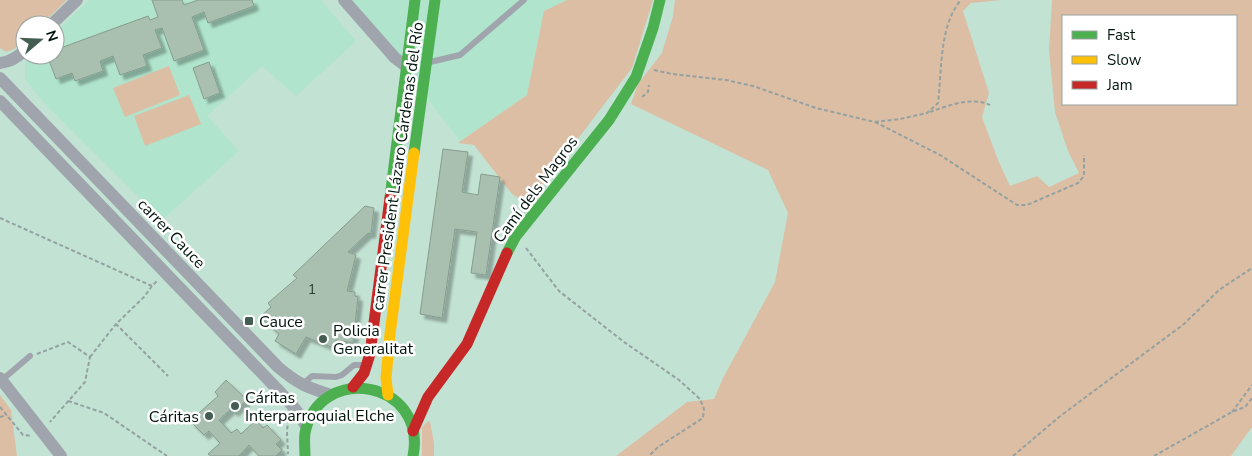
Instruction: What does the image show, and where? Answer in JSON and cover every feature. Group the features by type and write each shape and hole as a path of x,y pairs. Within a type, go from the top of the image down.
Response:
{"main road":[{"name":"carrer President Lázaro Cárdenas del Río","path":"353,388 364,373 367,365 415,0"},
{"name":"carrer President Lázaro Cárdenas del Río","path":"388,395 386,378 388,356 435,0"},
{"name":"Camí dels Magros","path":"413,431 429,394 450,370 467,344 480,318 506,254 516,236 608,120 636,76 653,28 660,0"},
{"path":"306,456 304,447 306,426 318,405 331,395 353,388 371,389 408,403 406,413 413,431 413,456"},
{"name":"Camí dels Magros","path":"408,403 429,394"}],"street":[{"path":"61,15 77,0"},
{"path":"344,0 395,58 407,66"},
{"path":"0,63 15,58"},
{"name":"carrer Cauce","path":"0,78 278,367 294,381 331,395"},
{"name":"carrer Cauce","path":"0,100 281,392 306,426"},
{"path":"1,379 61,456"}],"lane":[{"path":"427,63 460,55 524,0"},
{"path":"1,379 30,356"},
{"path":"302,385 312,376 336,377 354,365 367,365"}],"path":[{"path":"927,113 938,103 947,25 953,8 961,0"},
{"path":"639,67 753,86 816,108 875,122 940,155 1017,205 1027,205 1078,183 1084,176 1084,155"},
{"path":"875,122 900,119 966,103 982,101 990,105"},
{"path":"0,218 152,286"},
{"path":"516,236 559,291 624,342 679,380 700,399 704,409 703,418 658,447 649,456"},
{"path":"1013,456 1059,417 1184,324 1219,290 1252,268"},
{"path":"0,406 23,435 30,436 42,432 84,382 90,357 116,324 166,272"},
{"path":"116,324 168,376"},
{"path":"30,356 68,342 90,357"},
{"path":"1232,412 1252,385"},
{"path":"1154,456 1232,412 1245,407 1252,398"},
{"path":"68,401 104,413 167,456"},
{"path":"285,413 288,419 288,456"},
{"path":"0,417 7,415"}],"shaded area":[{"path":"0,0 67,0 51,15 15,15 15,48 6,52 0,48"},
{"path":"89,0 321,0 356,41 296,96 262,66 207,116 239,151 162,220 43,102 25,79 25,65 65,65 65,23"},
{"path":"348,0 567,0 544,11 527,95 460,141 383,41"},
{"path":"567,0 653,0 632,68 528,204 512,194 474,145 458,143 527,95 544,11"},
{"path":"675,0 1002,0 971,3 963,11 989,93 982,117 1010,186 1037,176 1049,187 1079,173 1068,151 1055,112 1049,50 1052,0 1252,0 1252,427 1231,456 616,456 687,402 714,399 723,378 775,282 788,213 768,170 631,104 638,84 662,53 673,16"},
{"path":"169,66 180,95 125,117 113,88"},
{"path":"189,95 201,124 145,146 134,116"},
{"path":"0,395 11,410 17,456 0,456"},
{"path":"428,421 430,422 434,443 434,456 422,456 422,427"}],"building":[{"path":"152,0 182,0 184,5 198,0 252,0 254,6 208,23 204,12 192,17 204,50 174,61 162,28 155,30 162,48 143,55 147,66 120,75 113,56 100,61 103,71 75,81 72,73 56,79 51,65 65,65 65,46 148,16 150,20 158,17"},
{"path":"209,62 220,93 204,99 193,68"},
{"path":"443,149 468,152 462,192 478,195 481,174 500,177 486,275 471,273 477,232 455,229 442,318 420,314"},
{"path":"365,206 374,208 371,234 368,233 348,252 356,255 347,291 355,292 355,296 358,297 353,343 336,340 334,348 306,337 296,354 275,341 279,334 260,317 271,307 268,303 297,278 293,275"},
{"name":"Cáritas","path":"226,380 247,400 234,412 231,409 219,420 231,433 237,429 241,434 256,420 263,428 267,425 281,440 276,444 282,450 276,456 259,456 249,445 239,456 211,456 208,454 220,443 209,431 204,435 190,421 218,396 215,392"}],"traffic: fast":[{"path":"390,198 415,0"},
{"path":"414,153 435,0"},
{"path":"507,253 516,236 609,120 636,77 653,28 660,0"},
{"path":"305,456 305,433 314,410 330,396 349,389 370,389 389,397 404,410 413,430 413,456"}],"traffic: slow":[{"path":"388,395 386,378 390,334 414,153"}],"traffic: jam":[{"path":"353,387 364,373 370,354 390,198"},
{"path":"413,431 428,397 467,344 507,253"}],"place":[{"name":"Cauce","path":"249,321"},
{"name":"Policia Generalitat","path":"323,339"},
{"name":"Cáritas Interparroquial Elche","path":"235,406"},
{"name":"Cáritas","path":"209,416"}]}
